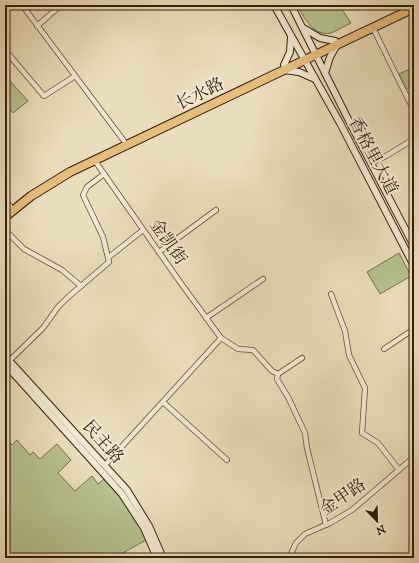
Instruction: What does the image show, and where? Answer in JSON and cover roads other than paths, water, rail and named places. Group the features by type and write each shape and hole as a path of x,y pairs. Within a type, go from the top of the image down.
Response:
{"highway":[{"name":"长水路","path":"336,43 373,28 412,9"},
{"name":"长水路","path":"7,205 55,175 124,141 412,9"},
{"name":"长水路","path":"5,217 45,187 95,160 284,67"}],"main road":[{"name":"香格里大道","path":"274,5 340,123 414,266"},
{"name":"香格里大道","path":"291,5 414,246"},
{"path":"304,28 320,38 336,43 325,73"},
{"path":"291,35 290,52 284,67 316,79"},
{"name":"民主路","path":"6,360 127,490 138,506 163,558"},
{"name":"民主路","path":"6,360 122,494 144,528 157,558"}],"street":[{"path":"22,5 124,141"},
{"path":"37,26 61,5"},
{"path":"373,28 414,111"},
{"path":"5,50 44,96 75,76"},
{"path":"371,163 414,139"},
{"name":"金凯街","path":"95,160 143,230 221,338"},
{"path":"6,360 43,328 62,303 109,262 103,237 84,195 87,187 104,174"},
{"path":"159,252 216,210"},
{"path":"5,230 24,249 62,270 81,286"},
{"path":"109,257 143,230"},
{"path":"206,318 263,279"},
{"path":"331,294 345,331 349,355 365,388 362,433 378,443 399,470"},
{"path":"384,349 414,329"},
{"path":"105,465 221,338 238,348 253,350 272,371 278,374"},
{"path":"278,374 302,358"},
{"path":"278,374 277,379 288,397 305,433 307,448 326,525"},
{"path":"163,402 227,460"},
{"name":"金甲路","path":"289,558 296,543 302,536 309,531 326,525 341,517 360,504 414,457"}]}
